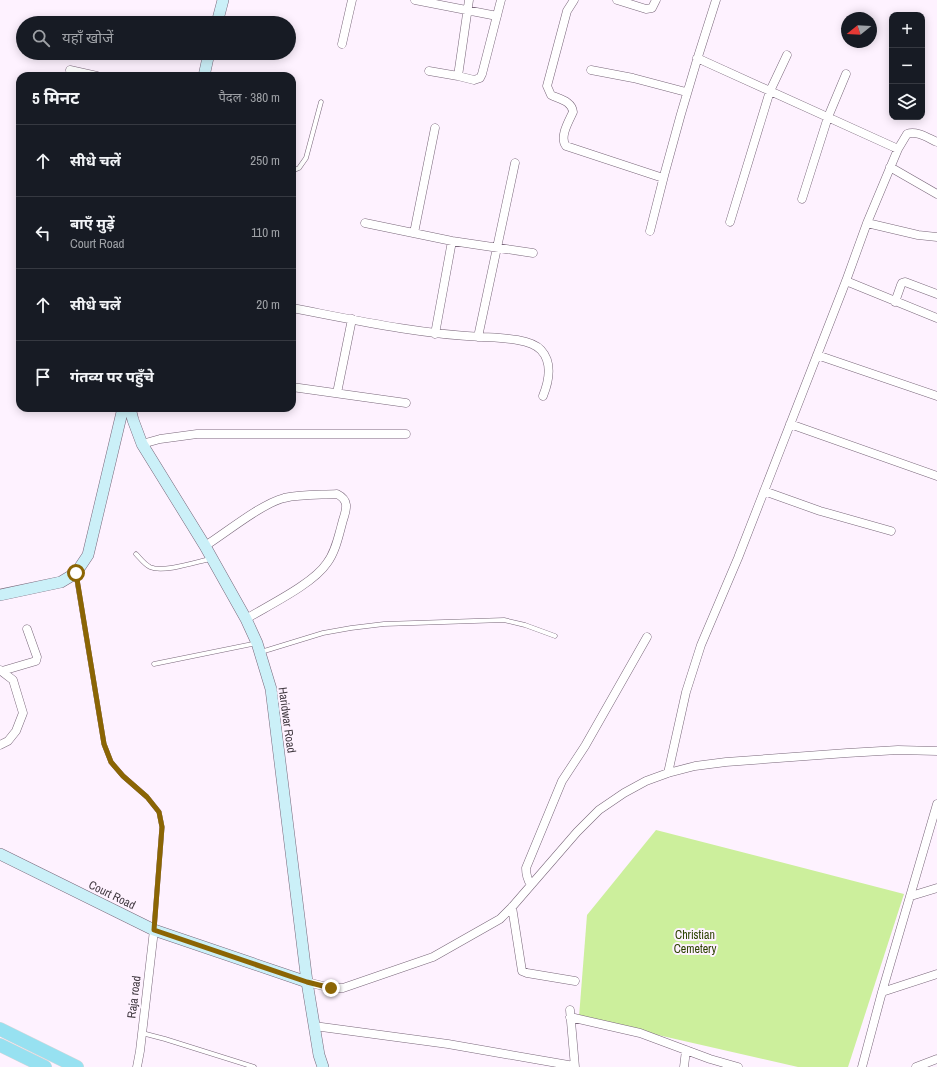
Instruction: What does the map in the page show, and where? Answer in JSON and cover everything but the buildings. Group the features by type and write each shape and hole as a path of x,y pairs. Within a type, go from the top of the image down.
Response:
{"main road":[{"path":"219,16 223,0"},
{"path":"205,72 207,60"},
{"path":"0,595 61,582 76,573 88,555 122,412"},
{"name":"Haridwar Road","path":"131,412 142,444 212,558 246,619 259,648 271,689 307,982 319,1055 323,1067"},
{"name":"Court Road","path":"0,854 154,930 307,982"},
{"path":"0,1029 77,1067"},
{"path":"0,1045 45,1067"}],"street":[{"path":"342,44 352,0"},
{"path":"415,0 497,16"},
{"path":"458,76 469,0"},
{"path":"429,71 474,80 480,78 501,0"},
{"path":"574,0 567,11 547,86 551,95 569,103 573,108 573,112 564,136 564,144 566,146 663,178"},
{"path":"617,0 646,9 652,8 656,0"},
{"path":"650,231 686,92 716,0"},
{"path":"730,222 770,91 787,55"},
{"path":"696,58 898,149"},
{"path":"70,70 79,72"},
{"path":"591,70 634,78 686,92"},
{"path":"802,199 828,117 846,74"},
{"path":"414,234 435,128"},
{"path":"668,773 694,666 701,645 738,558 890,167 906,134 910,132 916,133 937,142"},
{"path":"478,337 516,163"},
{"path":"890,167 937,194"},
{"path":"365,223 452,241 534,253"},
{"path":"867,223 918,236 937,237"},
{"path":"435,334 452,241"},
{"path":"846,280 895,302 937,318"},
{"path":"895,302 902,283 906,282 937,294"},
{"path":"296,309 435,334 519,340 533,344 541,350 549,364 548,382 543,396"},
{"path":"337,393 352,319"},
{"path":"817,355 937,396"},
{"path":"296,388 406,403"},
{"path":"790,424 937,476"},
{"path":"142,444 160,439 197,434 406,434"},
{"path":"764,491 820,511 890,531"},
{"path":"205,546 268,505 283,499 296,496 337,494 343,497 346,502 347,510 328,562 319,572 303,584 246,619"},
{"path":"1,670 36,661 37,657 28,629"},
{"path":"531,885 526,874 526,868 562,781 585,746 647,636"},
{"path":"0,745 8,741 16,731 23,713 13,680 1,670"},
{"path":"307,982 331,988 342,988 433,957 500,919 577,832 599,810 646,780 695,766 726,762 847,752 898,750 937,751"},
{"path":"862,1067 882,992 937,804"},
{"path":"911,896 937,888"},
{"path":"512,906 522,971 575,981"},
{"name":"Raja road","path":"136,1067 142,1032 154,930"},
{"path":"882,992 937,974"},
{"path":"314,1026 448,1044 574,1066 570,1014 640,1033 738,1067"},
{"path":"684,1067 686,1050"},
{"path":"916,1067 937,1059"}],"lane":[{"path":"296,169 299,168 306,158 321,102"},
{"path":"136,554 151,567 160,569 212,558"},
{"path":"76,573 104,744 111,762 123,776 147,797 159,812 162,827 154,930"},
{"path":"154,664 259,648 323,633 384,624 504,620 525,625 555,636"},
{"path":"142,1032 254,1067"}],"green space":[{"name":"Christian Cemetery","path":"656,830 904,894 848,1067 798,1067 579,1017 587,915"}],"route":[{"path":"76,573 104,744 111,762 123,776 147,797 159,812 162,827 154,930 307,982 331,988"}]}
